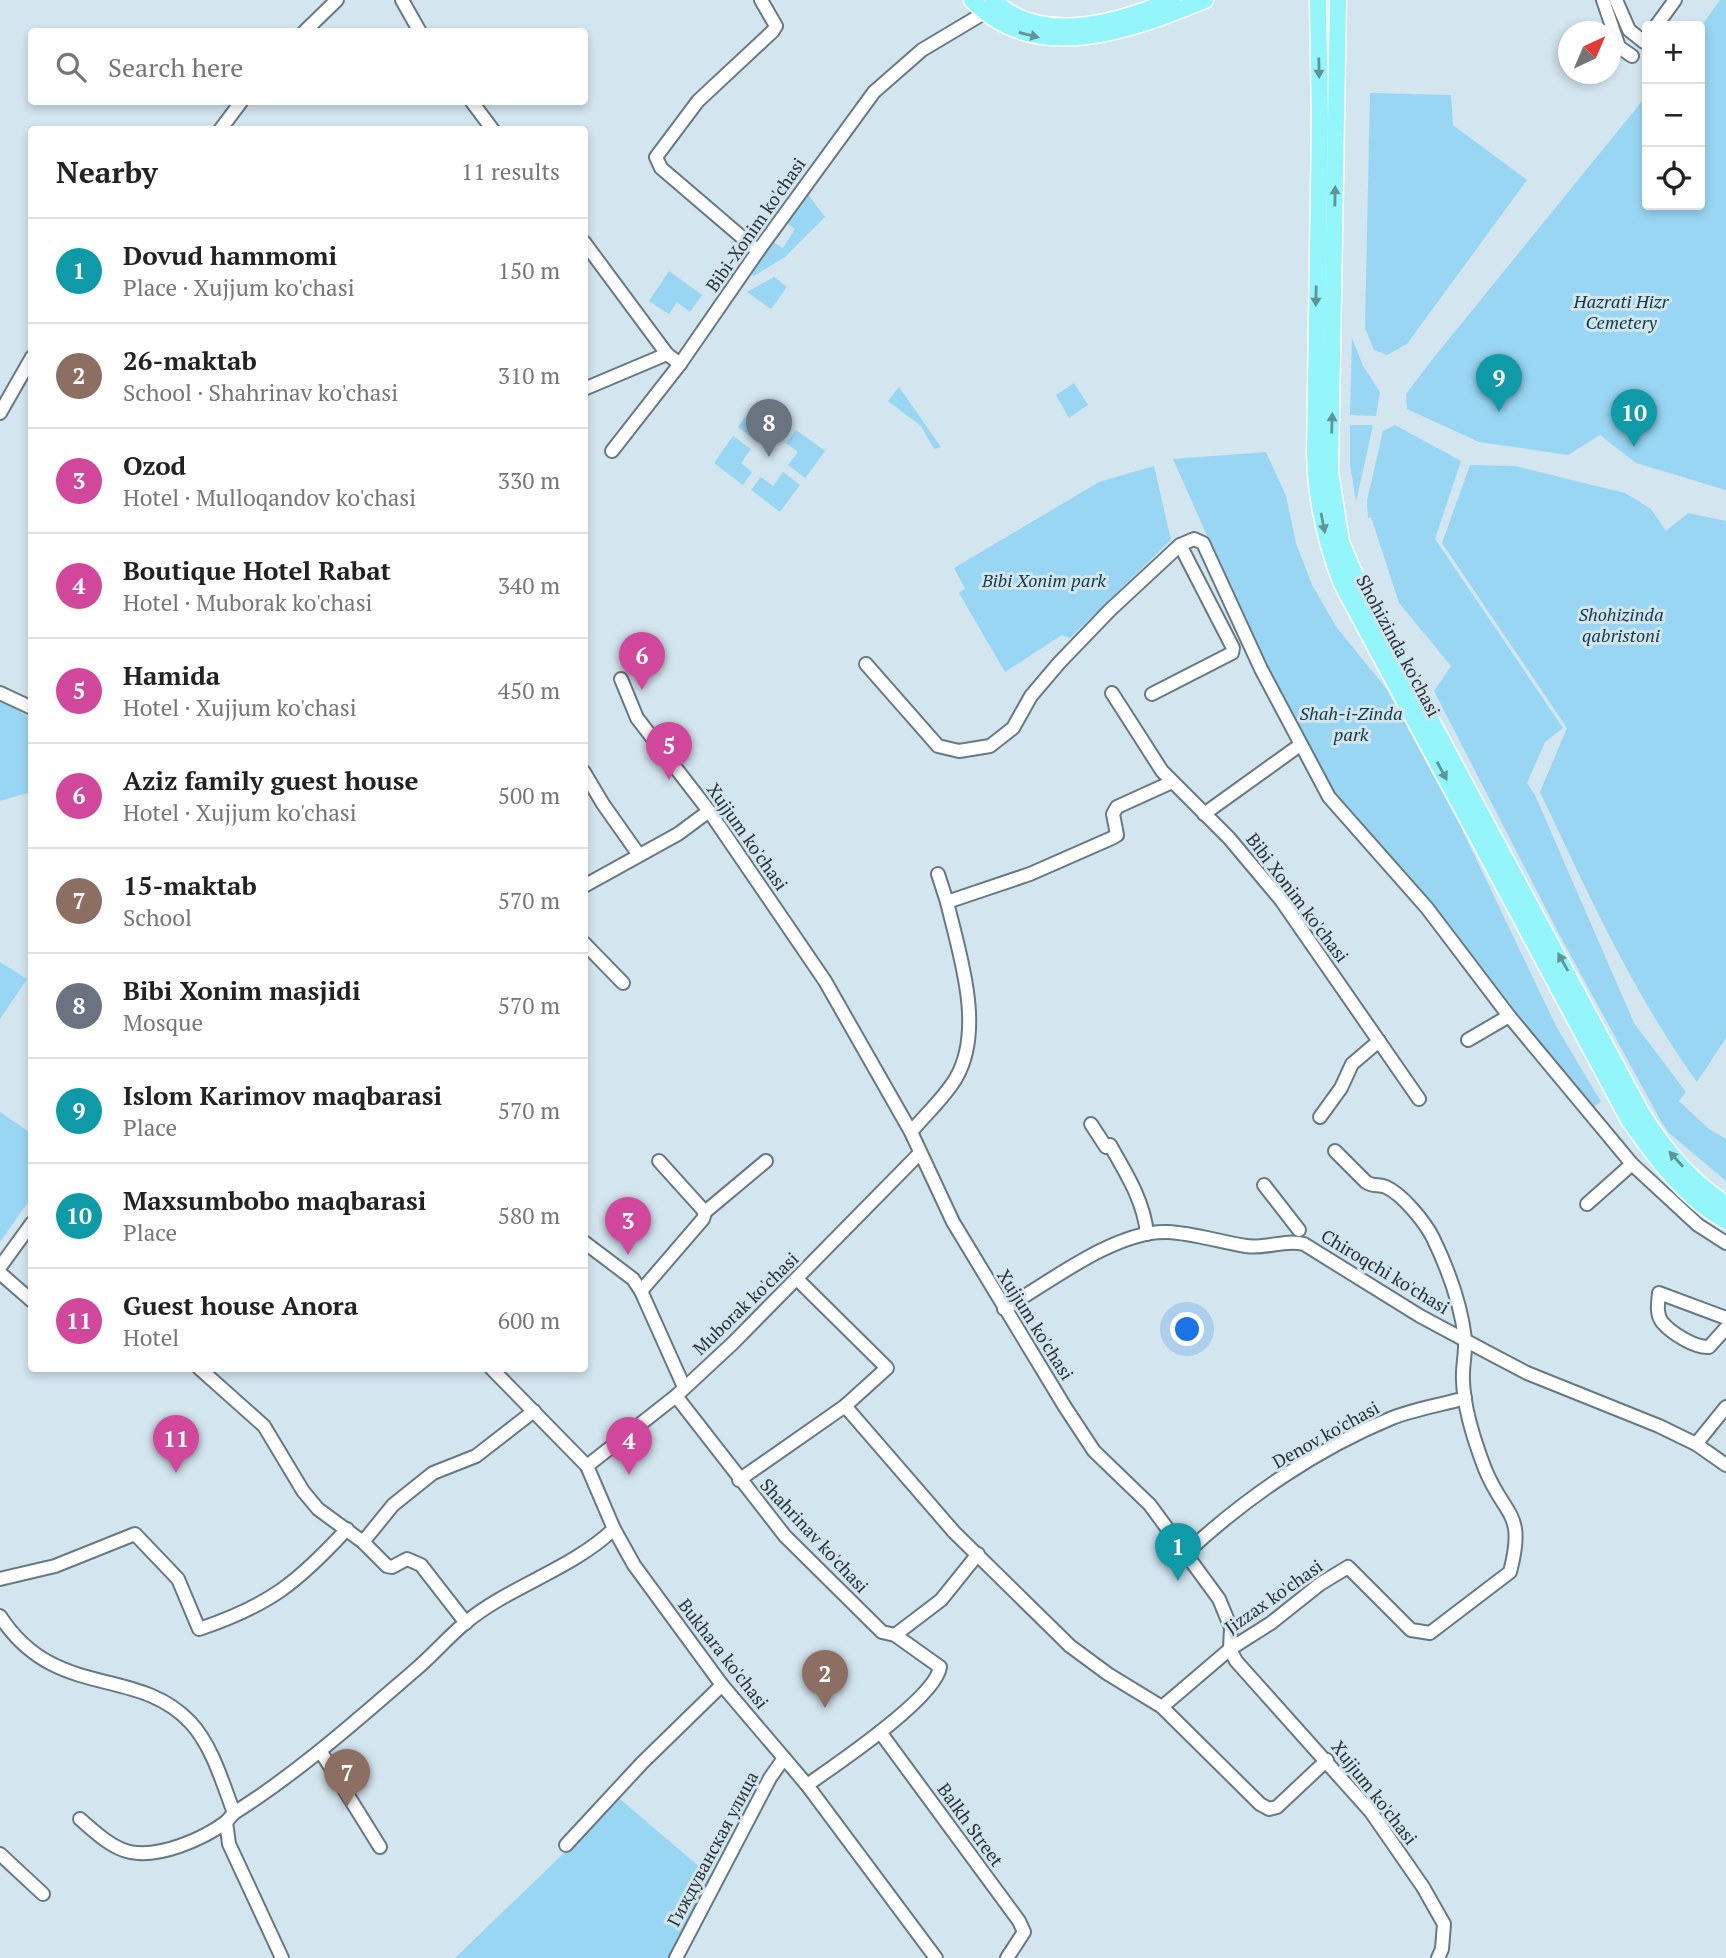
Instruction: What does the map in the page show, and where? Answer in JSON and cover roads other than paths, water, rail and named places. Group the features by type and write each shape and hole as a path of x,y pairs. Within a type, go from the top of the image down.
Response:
{"main road":[{"path":"972,0 1060,26 1114,20 1148,5 1172,0"},
{"name":"Shohizinda ko'chasi","path":"1318,0 1320,123 1315,453 1318,502 1328,547 1342,583 1629,1120 1677,1181 1706,1209 1726,1221"},
{"name":"Shohizinda ko'chasi","path":"1338,0 1330,472 1341,542 1362,592 1579,992 1642,1114 1671,1155 1708,1192 1726,1205"},
{"path":"989,7 1019,33 1063,39 1119,30 1194,2"}],"street":[{"path":"308,28 337,0"},
{"path":"402,0 418,28"},
{"path":"758,251 661,168 656,158 698,101 773,31 776,26 772,14 761,0"},
{"path":"1603,0 1619,47 1629,61 1642,45"},
{"path":"1616,0 1629,30 1642,38"},
{"path":"1660,21 1675,0"},
{"name":"Bibi-Xonim ko'chasi","path":"612,450 680,364 758,251 874,92 896,70 989,7"},
{"path":"223,126 239,105"},
{"path":"474,105 490,126"},
{"path":"588,247 667,354 680,364"},
{"path":"588,387 667,354"},
{"path":"0,413 28,364"},
{"path":"866,664 938,746 959,751 990,746 1013,728 1031,696 1110,610 1180,545 1194,539 1203,543 1300,745 1329,797 1427,908 1509,1016 1632,1164 1698,1225 1726,1243"},
{"path":"1152,694 1232,653 1233,648 1180,545"},
{"name":"Xujjum ko'chasi","path":"621,679 637,718 709,811 825,981 911,1132 953,1222 1004,1309 1094,1451 1150,1505 1219,1599 1231,1628 1230,1649 1252,1680 1327,1760 1371,1812 1423,1887 1444,1924 1443,1949 1438,1958"},
{"path":"0,693 28,706"},
{"name":"Bibi Xonim ko'chasi","path":"1112,693 1141,743 1172,782 1281,900 1419,1099"},
{"path":"1204,814 1300,745"},
{"path":"588,779 639,855"},
{"path":"947,902 1030,874 1112,838 1117,835 1113,814 1117,807 1172,782"},
{"path":"588,884 678,834 709,811"},
{"path":"911,1132 957,1077 967,1046 968,1002 962,957 938,874"},
{"path":"588,947 623,983"},
{"path":"1468,1040 1509,1016"},
{"path":"1320,1117 1341,1088 1352,1064 1379,1041"},
{"path":"1091,1124 1106,1147 1110,1145 1131,1183 1145,1212 1147,1234"},
{"name":"Jizzax ko'chasi","path":"1163,1707 1230,1649 1348,1567 1411,1630 1430,1633 1510,1572 1517,1530 1512,1514 1485,1469 1465,1398 1465,1339 1455,1289 1432,1236 1405,1203 1384,1186 1372,1186 1366,1182 1335,1151"},
{"name":"Muborak ko'chasi","path":"587,1466 680,1391 797,1279 919,1154"},
{"path":"659,1161 705,1212"},
{"path":"588,1245 632,1279 641,1291 703,1219 705,1212 766,1161"},
{"path":"1587,1204 1632,1164"},
{"path":"1264,1185 1299,1230"},
{"path":"0,1267 28,1228"},
{"name":"Chiroqchi ko'chasi","path":"1004,1309 1104,1251 1147,1234 1168,1232 1249,1247 1289,1241 1304,1244 1420,1316 1527,1373 1696,1444 1726,1465"},
{"path":"0,1273 28,1298"},
{"path":"739,1480 845,1406 887,1368 797,1279"},
{"name":"Shahrinav ko'chasi","path":"641,1291 680,1391 739,1480 817,1571 882,1632 895,1635 940,1667 929,1687 880,1732 807,1785"},
{"path":"1726,1318 1659,1293 1658,1311 1662,1322 1695,1345 1709,1347 1726,1328"},
{"path":"203,1372 264,1426 303,1491 318,1509 363,1542 387,1566 392,1567 407,1559 421,1565 466,1623"},
{"name":"Bukhara ko'chasi","path":"495,1372 587,1466 614,1530 634,1565 722,1685 807,1785 936,1958"},
{"name":"Denov ko'chasi","path":"1185,1554 1252,1499 1333,1447 1392,1418 1465,1398"},
{"path":"845,1406 954,1532 1076,1651 1163,1707 1269,1809 1277,1807 1327,1760"},
{"path":"1696,1444 1726,1407"},
{"path":"363,1542 393,1505 433,1473 476,1456 534,1411"},
{"path":"0,1579 55,1566 135,1534 178,1579 199,1629 247,1612 280,1594 304,1575 347,1529"},
{"path":"80,1819 116,1846 130,1852 171,1848 197,1841 262,1797 321,1752 466,1623 507,1595 590,1551 614,1530"},
{"path":"895,1635 941,1600 978,1554"},
{"path":"0,1616 15,1640 51,1665 75,1676 162,1701 191,1722 203,1739 230,1817 229,1844 282,1958"},
{"path":"566,1845 642,1763 722,1685"},
{"name":"Balkh Street","path":"880,1732 1019,1921 1024,1932 1007,1958"},
{"path":"321,1752 380,1847"},
{"name":"Гиждуванская улица","path":"676,1958 770,1778 784,1758"},
{"path":"0,1854 43,1894"}],"place":[{"name":"Islom Karimov maqbarasi","path":"1499,412"},
{"name":"Maxsumbobo maqbarasi","path":"1634,447"},
{"name":"Bibi Xonim masjidi","path":"769,457"},
{"name":"Aziz family guest house","path":"642,690"},
{"name":"Hamida","path":"669,780"},
{"name":"Ozod","path":"628,1255"},
{"name":"Guest house Anora","path":"176,1473"},
{"name":"Boutique Hotel Rabat","path":"629,1475"},
{"name":"Dovud hammomi","path":"1178,1581"},
{"name":"26-maktab","path":"825,1708"},
{"name":"15-maktab","path":"347,1807"}],"park label":[{"name":"Hazrati Hizr Cemetery","path":"1621,312"},
{"name":"Bibi Xonim park","path":"1044,581"},
{"name":"Shohizinda qabristoni","path":"1621,625"},
{"name":"Shah-i-Zinda park","path":"1351,724"}]}
